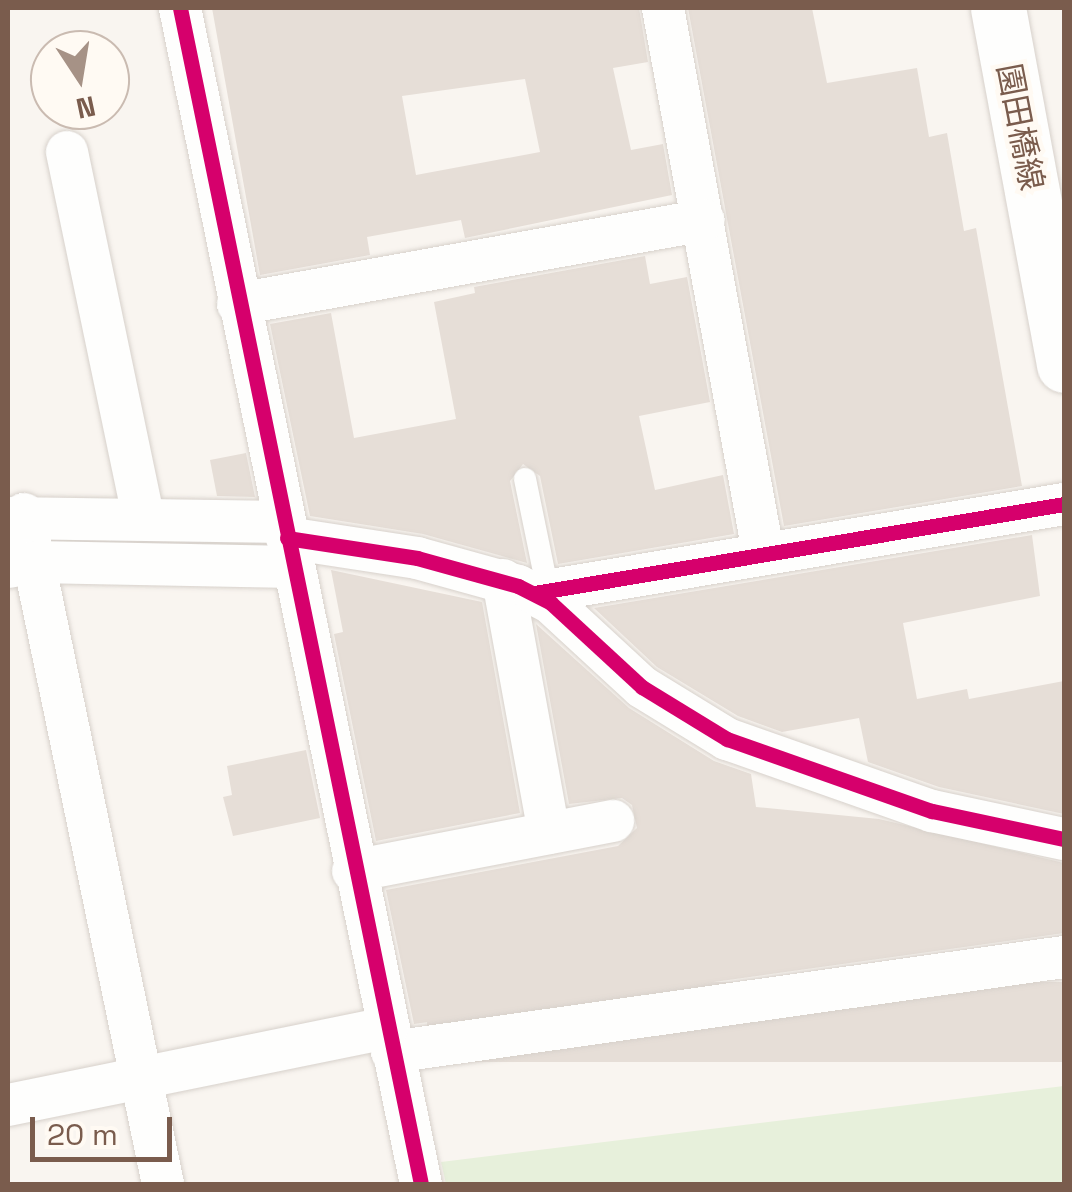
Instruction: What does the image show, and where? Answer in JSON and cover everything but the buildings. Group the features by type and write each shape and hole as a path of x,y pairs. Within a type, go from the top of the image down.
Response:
{"street":[{"path":"180,8 353,872 421,1184"},
{"path":"663,8 763,552"},
{"name":"園田橋線","path":"998,8 1064,365"},
{"path":"67,152 142,515"},
{"path":"238,304 703,220"},
{"path":"164,1184 21,564 16,516 142,515 288,542 428,560 528,588 1064,504"},
{"path":"21,564 288,542"},
{"path":"528,588 549,833"},
{"path":"528,588 642,687 727,738 932,811 1064,839"},
{"path":"353,872 613,821"},
{"path":"8,1105 141,1076 390,1040 1064,956"}],"lane":[{"path":"524,479 528,588"}],"green space":[{"path":"1064,1086 1064,1184 446,1184 441,1162"}],"cycle path":[{"path":"180,8 421,1184"},
{"path":"534,593 1064,504"},
{"path":"287,538 417,558 518,586 551,603 642,687 727,739 932,811 1064,839"}]}
